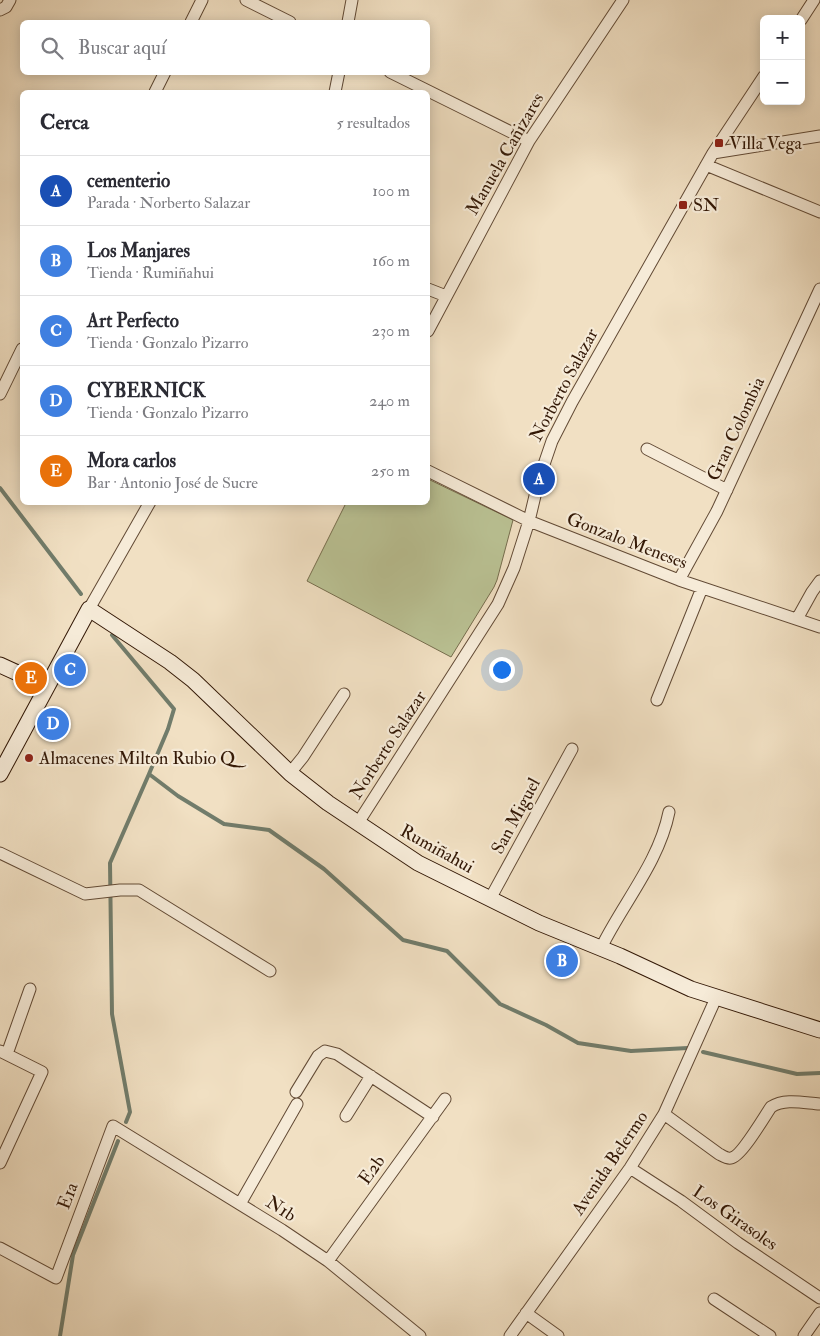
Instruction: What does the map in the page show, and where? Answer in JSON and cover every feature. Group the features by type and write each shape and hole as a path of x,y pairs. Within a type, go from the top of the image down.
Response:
{"street":[{"path":"0,10 6,7 10,0"},
{"path":"192,20 202,0"},
{"path":"348,20 352,0"},
{"name":"Manuela Cañizares","path":"430,327 529,141 623,0"},
{"path":"804,15 814,0"},
{"path":"252,2 286,20"},
{"path":"156,90 164,75"},
{"path":"335,90 338,75"},
{"path":"396,75 426,90"},
{"name":"Norberto Salazar","path":"358,823 498,604 514,568 529,521 539,479 552,441 706,164 760,82"},
{"path":"430,92 529,141"},
{"path":"713,153 820,136"},
{"path":"706,164 820,212"},
{"name":"Gran Colombia","path":"679,580 717,511 820,289"},
{"path":"430,290 446,296"},
{"path":"0,394 20,353"},
{"path":"647,450 726,490"},
{"name":"Gonzalo Meneses","path":"430,472 529,521 679,580 820,627"},
{"path":"0,774 88,609 148,505"},
{"path":"797,619 820,581"},
{"path":"657,700 702,588"},
{"name":"Rumiñahui","path":"88,609 170,662 193,680 290,772 328,803 418,863 539,923 620,956 691,989 820,1030"},
{"path":"0,665 46,686"},
{"path":"290,772 303,757 344,694"},
{"name":"San Miguel","path":"490,899 572,749"},
{"path":"601,948 610,929 658,847 670,812"},
{"path":"0,853 85,894 139,890 270,971"},
{"path":"0,1163 42,1072 3,1052 30,989"},
{"name":"Avenida Belermo","path":"510,1336 630,1168 664,1114 716,998"},
{"path":"240,1204 297,1098 309,1069 318,1056 325,1051 337,1054 433,1117"},
{"path":"346,1116 371,1076"},
{"name":"E2b","path":"328,1261 445,1099"},
{"path":"664,1114 719,1154 730,1158 740,1153 771,1107 777,1103 820,1104"},
{"name":"N1b","path":"114,1126 282,1230 328,1261 420,1336"},
{"name":"E1a","path":"0,1248 56,1278 114,1126"},
{"name":"Los Girasoles","path":"630,1168 820,1298"},
{"path":"714,1299 770,1336"},
{"path":"526,1313 558,1336"},
{"path":"804,1336 820,1313"}],"green space":[{"path":"430,480 513,520 494,587 451,657 307,581 345,505 430,505"}],"waterway":[{"path":"0,488 81,594"},
{"path":"112,635 174,709 168,729 149,774 178,796 224,824 269,830 324,869 403,940 447,951 500,1004 546,1025 578,1043 631,1051 688,1048"},
{"path":"126,1122 130,1112 112,1014 110,863 149,774"},
{"path":"703,1052 797,1074 820,1073"},
{"path":"60,1336 73,1255 118,1141"}],"place":[{"name":"Villa Vega","path":"719,143"},
{"name":"SN","path":"683,205"},
{"name":"cementerio","path":"539,479"},
{"name":"Art Perfecto","path":"70,670"},
{"name":"Mora carlos","path":"31,678"},
{"name":"CYBERNICK","path":"53,724"},
{"name":"Almacenes Milton Rubio Q","path":"29,758"},
{"name":"Los Manjares","path":"562,961"}]}
